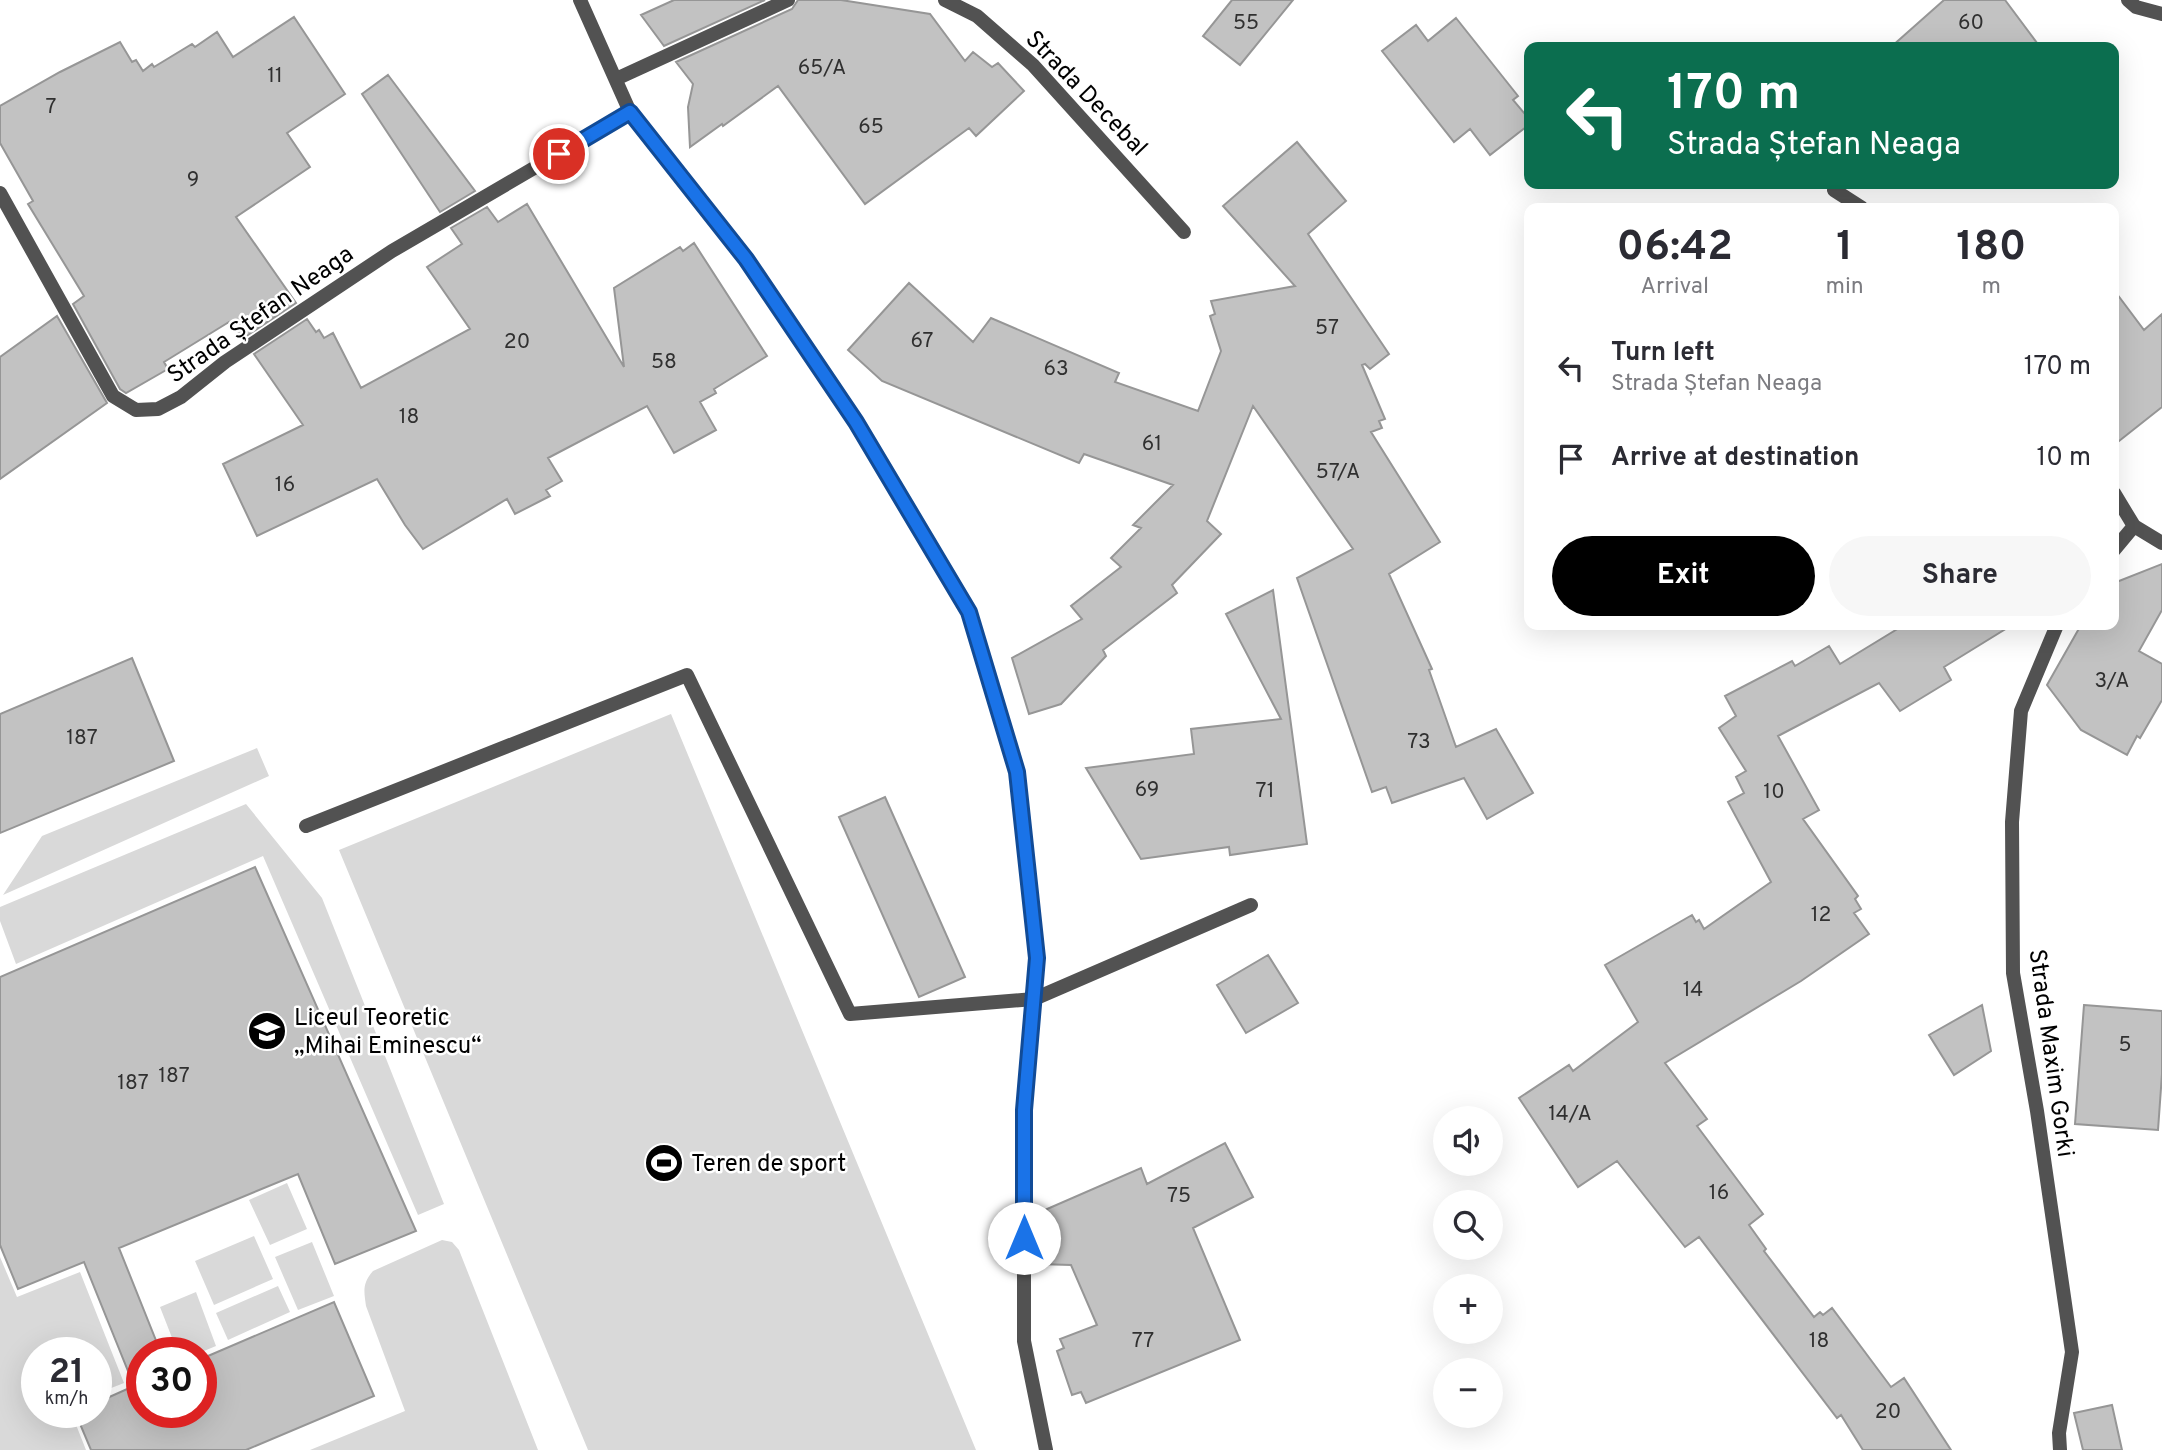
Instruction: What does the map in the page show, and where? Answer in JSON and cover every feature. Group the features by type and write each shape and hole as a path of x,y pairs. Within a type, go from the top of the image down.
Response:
{"street":[{"path":"580,0 630,112 754,270 856,422 969,612 1017,772 1037,958 1024,1110 1024,1341 1046,1450"},
{"path":"616,79 788,0"},
{"name":"Strada Decebal","path":"945,0 977,16 1033,65 1184,232"},
{"path":"2128,0 2136,7 2162,14"},
{"name":"Strada Ștefan Neaga","path":"0,193 113,396 136,410 158,409 181,397 225,362 392,251 630,112"},
{"path":"1834,190 1854,203"},
{"path":"2119,501 2134,526 2162,543"},
{"path":"2119,544 2134,526"},
{"name":"Strada Maxim Gorki","path":"2055,630 2021,711 2012,822 2013,973 2037,1111 2072,1352 2059,1433 2060,1450"},
{"path":"306,826 687,676 850,1014 1034,999 1251,905"}],"shaded area":[{"name":"Teren de sport","path":"671,714 976,1450 588,1450 339,850"},
{"path":"257,748 269,776 3,895 42,836"},
{"path":"246,804 322,898 444,1204 418,1215 263,856 16,964 0,921 0,907"},
{"path":"287,1183 307,1229 270,1245 249,1200"},
{"path":"254,1236 273,1279 214,1305 195,1261"},
{"path":"442,1240 452,1242 459,1250 538,1450 310,1450 405,1411 366,1306 365,1284 373,1271"},
{"path":"312,1242 334,1296 298,1310 275,1257"},
{"path":"0,1257 17,1297 80,1272 106,1337 21,1337 21,1428 77,1428 86,1450 0,1450"},
{"path":"278,1286 290,1312 228,1340 216,1313"},
{"path":"196,1292 213,1337 172,1337 160,1307"},
{"path":"112,1353 124,1383 112,1388"}],"building":[{"path":"674,0 765,0 664,46 641,15"},
{"path":"798,0 841,0 930,14 965,61 973,52 992,67 998,63 1024,91 976,136 969,128 865,204 778,86 690,147 688,107 693,84 676,62 792,9"},
{"path":"1232,0 1293,0 1240,65 1203,36"},
{"path":"1944,0 2005,0 2036,42 1897,42"},
{"path":"294,17 345,94 287,133 310,167 236,217 296,303 242,339 229,322 164,362 168,369 126,393 120,389 73,304 84,296 28,204 33,201 0,143 0,106 120,42 132,62 136,60 143,71 192,44 195,47 217,32 233,57"},
{"path":"1456,18 1518,96 1513,100 1524,113 1524,129 1490,155 1470,129 1454,142 1382,51 1416,25 1428,41"},
{"path":"388,75 475,191 440,212 362,94"},
{"path":"1297,142 1346,201 1308,234 1389,354 1370,369 1365,364 1362,365 1385,419 1379,421 1382,428 1371,432 1440,542 1389,574 1432,669 1429,670 1456,747 1496,729 1533,793 1487,819 1464,778 1392,803 1386,787 1372,792 1297,578 1353,549 1253,406 1207,521 1221,534 1172,585 1177,593 1103,650 1106,656 1061,704 1029,714 1012,658 1082,619 1071,606 1121,567 1111,558 1141,528 1133,525 1173,485 1084,454 1079,463 882,381 848,350 909,283 973,342 991,318 1119,373 1115,382 1198,411 1221,351 1210,316 1215,314 1211,301 1295,286 1223,206"},
{"path":"527,204 624,367 614,288 680,247 683,251 694,243 767,356 714,389 716,393 700,402 716,430 674,453 647,406 548,458 562,481 546,490 550,496 515,514 507,499 423,549 377,479 257,536 223,464 303,425 254,354 307,319 324,338 333,333 361,388 470,329 427,267 462,244 451,228 487,207 498,222"},
{"path":"2119,297 2144,330 2162,314 2162,407 2119,441"},
{"path":"57,316 107,403 0,479 0,357"},
{"path":"2162,564 2162,610 2139,651 2162,664 2162,700 2127,755 2081,730 2047,685 2078,630 2119,630 2119,581"},
{"path":"1273,590 1307,844 1230,855 1229,847 1141,859 1086,768 1194,754 1191,729 1281,719 1226,614"},
{"path":"1896,630 2004,630 1944,667 1951,680 1900,711 1879,683 1778,736 1819,810 1803,819 1858,896 1855,899 1861,909 1854,913 1869,934 1801,981 1665,1063 1707,1119 1697,1126 1763,1214 1749,1225 1766,1249 1764,1251 1814,1317 1820,1312 1823,1315 1832,1308 1891,1387 1904,1378 1951,1450 1863,1450 1841,1415 1837,1418 1699,1237 1685,1247 1617,1161 1578,1187 1519,1098 1569,1065 1573,1071 1638,1022 1605,965 1692,915 1704,929 1771,882 1728,802 1744,793 1736,777 1746,771 1719,728 1736,716 1725,696 1792,661 1795,666 1829,646 1840,664"},
{"path":"132,658 174,761 0,833 0,714"},
{"path":"885,797 965,977 919,997 839,817"},
{"path":"255,867 416,1231 335,1264 298,1174 119,1248 155,1337 126,1337 126,1366 84,1262 18,1289 0,1245 0,977"},
{"path":"1268,955 1298,1003 1246,1033 1217,985"},
{"path":"1982,1005 1991,1051 1954,1075 1929,1035"},
{"path":"2084,1005 2162,1011 2162,1074 2158,1130 2075,1124"},
{"path":"1225,1143 1253,1197 1193,1228 1240,1340 1086,1403 1081,1392 1072,1395 1057,1351 1064,1348 1060,1339 1097,1325 1071,1265 1038,1264 1038,1213 1141,1168 1147,1184"},
{"path":"334,1302 374,1396 246,1450 91,1450 82,1428 112,1428 112,1396 126,1390 126,1428 217,1428 217,1352"},
{"path":"2112,1405 2122,1450 2083,1450 2074,1413"}],"place":[{"name":"Liceul Teoretic „Mihai Eminescu“","path":"267,1031"},
{"name":"Teren de sport","path":"664,1163"}],"route":[{"path":"559,154 630,112 746,259 856,422 969,612 1017,772 1037,958 1024,1110 1024,1238"}]}
